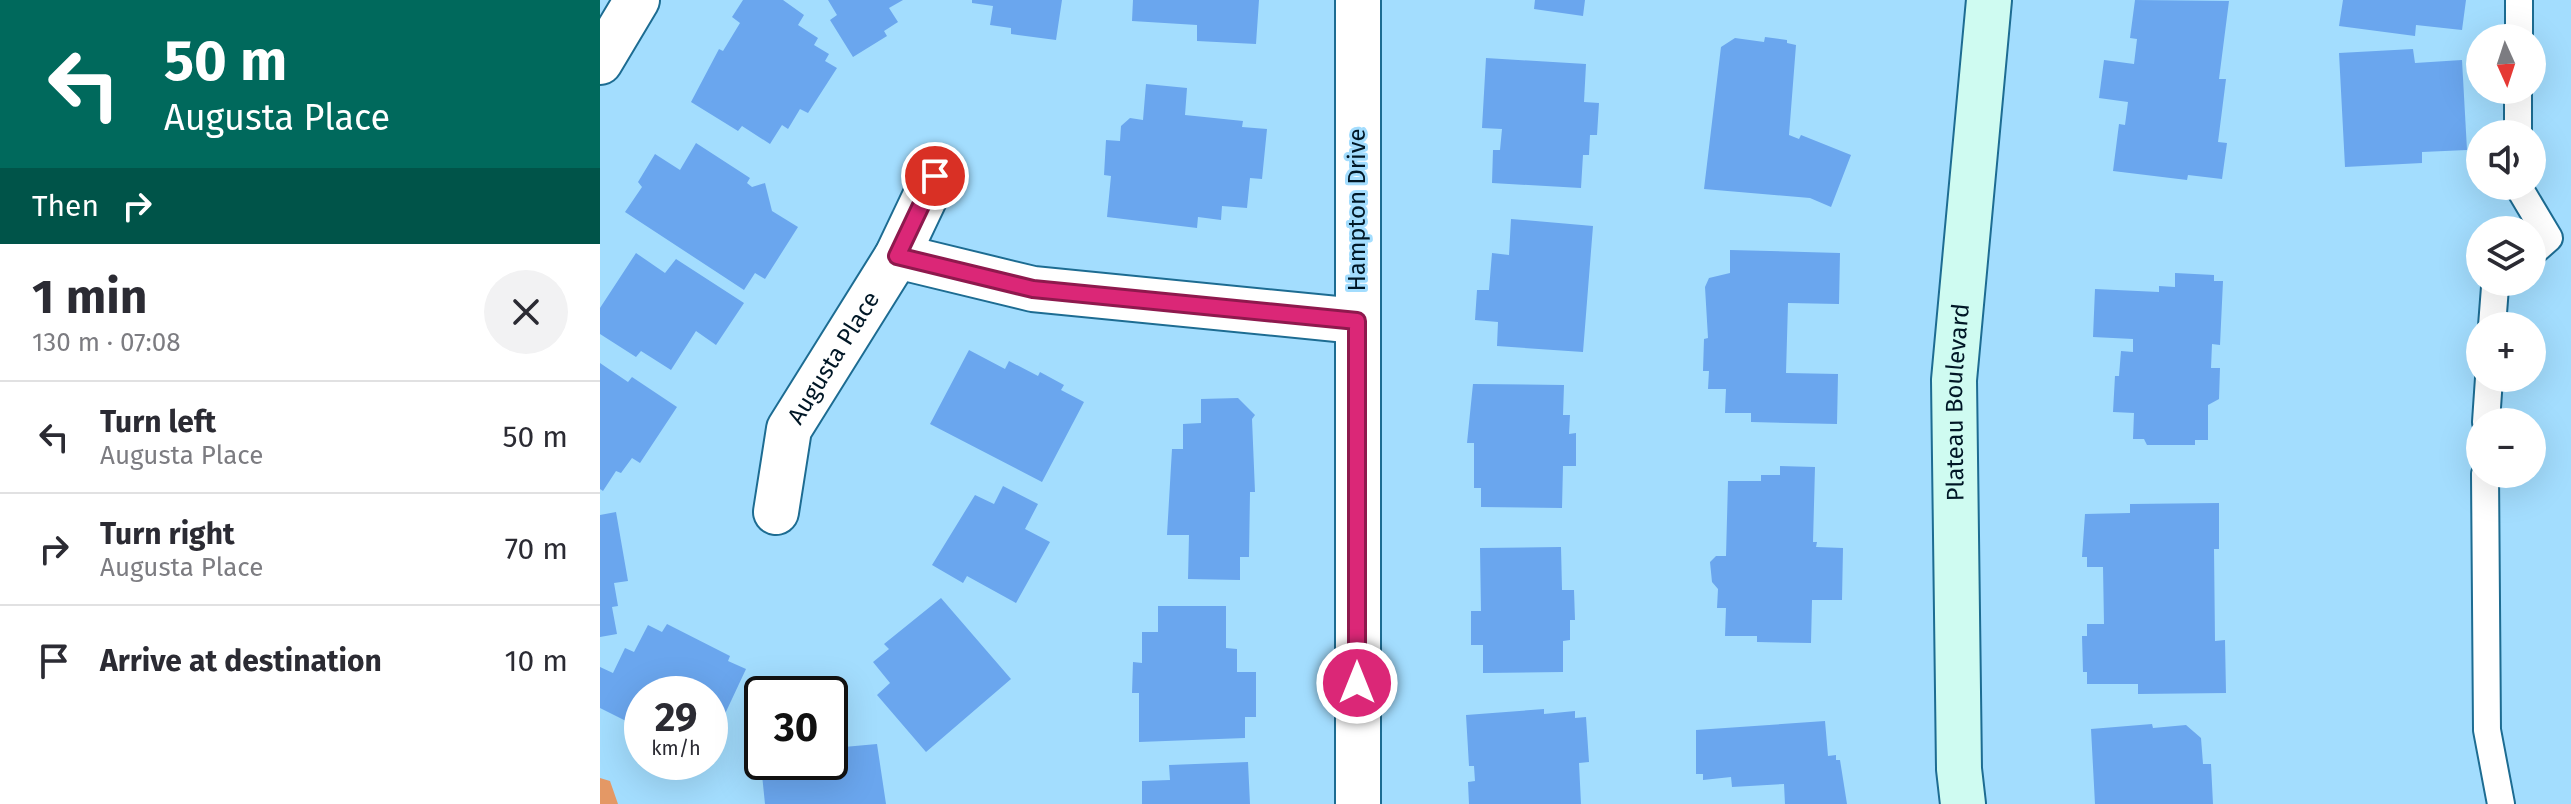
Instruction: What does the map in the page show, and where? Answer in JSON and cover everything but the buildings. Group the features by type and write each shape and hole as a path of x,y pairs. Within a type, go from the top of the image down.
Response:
{"street":[{"path":"600,62 637,0"},
{"name":"Hampton Drive","path":"1358,0 1358,804"},
{"name":"Plateau Boulevard","path":"1963,804 1959,769 1954,380 1989,0"},
{"name":"Augusta Place","path":"776,512 789,429 897,256 935,176"},
{"path":"897,256 1033,289 1357,321"}],"lane":[{"path":"2519,0 2519,24"},
{"path":"2526,200 2551,243"},
{"path":"2485,488 2487,730 2501,804"}],"shaded area":[{"path":"600,778 610,781 618,804 600,804"}],"route":[{"path":"935,176 897,256 1033,289 1357,321 1357,683"}]}
